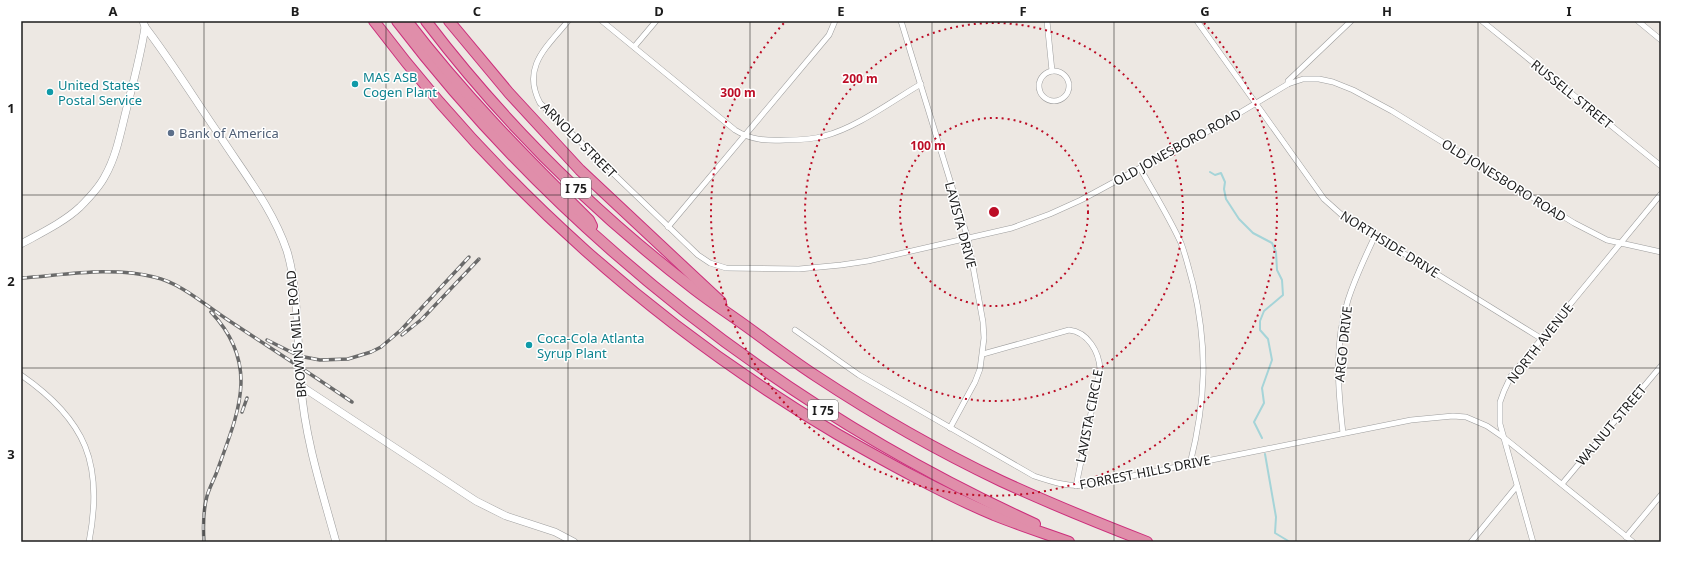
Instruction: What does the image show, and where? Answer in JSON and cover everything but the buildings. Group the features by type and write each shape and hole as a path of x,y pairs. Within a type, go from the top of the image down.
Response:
{"highway":[{"path":"368,21 397,51"},
{"path":"374,21 446,109 496,164 538,206 601,264 662,314 718,356 776,396 873,455 934,487 997,516 1069,542"},
{"name":"I 75","path":"397,21 471,110 533,176 597,236 665,295 709,330 754,364 803,397 894,453 1003,509 1075,542"},
{"path":"407,21 475,103 545,177 589,220 597,236"},
{"name":"I 75","path":"426,21 477,84 523,135 582,193 655,258 695,290 817,377 940,450 1048,502 1148,542"},
{"path":"449,21 514,99 580,170 751,329"},
{"path":"456,21 480,59"}],"street":[{"name":"ARNOLD STREET","path":"568,21 537,60 533,77 535,94 545,109 668,227"},
{"path":"602,21 744,136 755,140 768,141 810,139 825,136 867,116 921,84"},
{"path":"634,48 656,21"},
{"path":"668,227 829,35 835,21"},
{"name":"LAVISTA DRIVE","path":"901,21 968,239 983,322 983,354 975,382 950,428"},
{"path":"1047,21 1052,71"},
{"name":"NORTHSIDE DRIVE","path":"1197,21 1324,199 1343,216 1542,339"},
{"path":"1288,84 1288,82 1351,21"},
{"name":"RUSSELL STREET","path":"1482,21 1661,166"},
{"path":"1638,21 1661,40"},
{"path":"21,244 79,208 90,197 105,177 113,159 142,48 144,24"},
{"name":"BROWNS MILL ROAD","path":"144,24 188,87 276,224 286,251 293,278 301,386 309,440 336,542"},
{"path":"1052,71 1062,73 1066,76 1069,86 1069,91 1062,99 1053,102 1043,98 1040,94 1038,84 1043,75 1052,71"},
{"name":"OLD JONESBORO ROAD","path":"668,227 698,256 710,263 726,268 758,270 799,269 841,265 968,239 1012,228 1050,214 1081,200 1255,104 1288,84 1303,79 1319,78 1353,90 1392,111 1574,223 1607,240 1661,252"},
{"path":"1140,168 1181,244 1187,261 1199,310 1204,350 1203,390 1198,430 1190,464"},
{"name":"NORTH AVENUE","path":"1532,542 1504,438 1499,413 1504,391 1511,376 1661,194"},
{"name":"ARGO DRIVE","path":"1343,433 1338,377 1343,320 1347,301 1356,277 1375,236"},
{"name":"FORREST HILLS DRIVE","path":"795,330 859,375 1034,476 1057,484 1076,486 1411,420 1453,416 1466,417 1478,421 1504,438 1633,542"},
{"name":"LAVISTA CIRCLE","path":"983,354 1069,330 1080,333 1095,348 1099,358 1100,369 1076,486"},
{"name":"WALNUT STREET","path":"1562,484 1661,366"},
{"path":"21,375 56,402 80,435 88,454 93,473 95,496 89,542"},
{"path":"301,386 476,501 506,516 555,532 574,542"},
{"path":"1471,542 1517,486"},
{"path":"1626,537 1661,495"}],"waterway":[{"path":"1210,172 1215,175 1221,173 1225,182 1224,189 1226,199 1239,219 1253,233 1272,243 1276,252 1277,270 1282,280 1283,295 1264,311 1260,321 1260,330 1268,339 1272,360 1262,388 1264,403 1254,422 1262,438"},
{"path":"1265,454 1276,517 1275,533 1290,542"}],"railway":[{"path":"267,340 299,356 320,360 348,359 371,352 381,347 401,330 469,257"},
{"path":"402,335 422,319 479,259"},
{"path":"21,278 71,273 121,272 164,280 183,289 352,402"},
{"path":"204,542 203,531 207,496 237,411 241,371 236,352 227,332 211,312"},
{"path":"242,412 247,398"}],"place":[{"name":"MAS ASB Cogen Plant","path":"355,84"},
{"name":"United States Postal Service","path":"50,92"},
{"name":"Bank of America","path":"171,133"},
{"name":"Coca-Cola Atlanta Syrup Plant","path":"529,345"}]}
